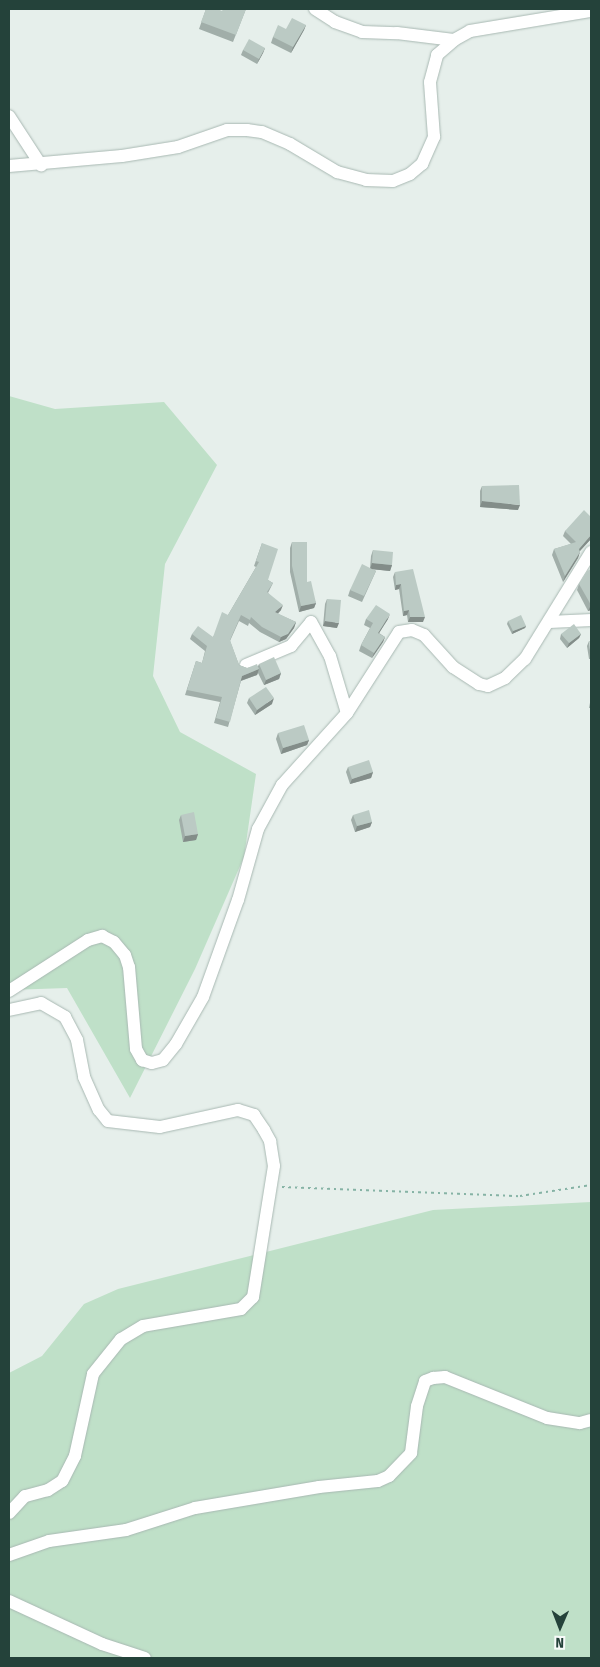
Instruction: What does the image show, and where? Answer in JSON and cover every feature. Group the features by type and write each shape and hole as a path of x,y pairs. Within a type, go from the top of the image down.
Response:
{"street":[{"path":"315,9 335,22 362,32 454,40"},
{"path":"9,166 41,165 122,156 178,147 226,130 247,130 262,132 290,144 337,172 366,180 393,181 410,174 422,164 434,137 430,82 437,55 454,40 470,31 591,11"},
{"path":"9,116 41,165"},
{"path":"9,991 88,940 102,936 114,942 125,955 129,967 136,1049 142,1060 152,1063 163,1060 176,1044 203,997 238,900 258,829 282,785 348,713 399,632 412,630 424,635 453,668 479,684 488,686 505,678 525,659 550,622 591,552"},
{"path":"550,622 591,620"},
{"path":"246,665 291,646 311,622 330,656 348,713"},
{"path":"9,1010 41,1003 65,1017 74,1034 84,1077 93,1098 99,1110 114,1123 160,1127 238,1110 254,1115 270,1141 272,1187 253,1297 241,1309 143,1326 121,1339 93,1374 75,1456 62,1481 25,1496 9,1513"},
{"path":"9,1555 49,1541 126,1530 195,1508 319,1487 378,1481 388,1476 411,1453 416,1406 425,1381 433,1378 445,1376 547,1418 580,1423 591,1420"},
{"path":"9,1601 102,1644 145,1658"}],"path":[{"path":"272,1187 520,1196 591,1185"}],"green space":[{"path":"9,396 55,409 164,402 217,465 165,564 153,676 180,732 256,774 244,857 195,969 130,1098 67,988 9,990"},
{"path":"591,1202 591,1658 9,1658 9,1373 42,1356 84,1304 118,1289 433,1210"}],"building":[{"path":"206,9 222,11 223,9 246,9 236,35 201,22"},
{"path":"292,18 306,25 293,47 273,37 278,25 286,29"},
{"path":"249,39 265,48 259,59 243,50"},
{"path":"519,485 520,505 482,501 482,486"},
{"path":"584,510 591,517 591,535 579,549 580,552 565,576 554,549 576,542 565,531"},
{"path":"292,542 307,542 307,582 311,581 316,603 301,606 292,566"},
{"path":"262,543 278,549 268,580 273,583 267,592 283,605 275,612 296,622 288,634 281,637 262,627 251,617 250,620 241,615 230,640 239,665 247,668 257,664 259,669 242,676 230,722 216,718 222,697 187,690 196,661 202,663 207,646 192,634 198,626 213,637 222,612 228,615 259,562 256,561"},
{"path":"373,550 393,552 392,565 372,563"},
{"path":"362,564 376,571 364,596 350,590"},
{"path":"413,569 425,617 410,617 409,610 404,611 401,584 396,585 395,572"},
{"path":"591,569 591,605 579,584 587,571"},
{"path":"327,599 341,600 339,623 325,621"},
{"path":"376,605 390,614 378,633 385,637 374,653 361,645 373,623 366,619"},
{"path":"521,615 526,626 513,631 508,621"},
{"path":"574,624 581,634 569,643 561,634"},
{"path":"274,657 281,673 266,680 259,664"},
{"path":"266,687 274,698 257,710 249,698"},
{"path":"304,725 309,740 283,748 278,733"},
{"path":"369,760 373,772 352,779 348,767"},
{"path":"369,810 372,822 357,826 353,815"},
{"path":"194,812 198,834 185,836 181,815"}]}
